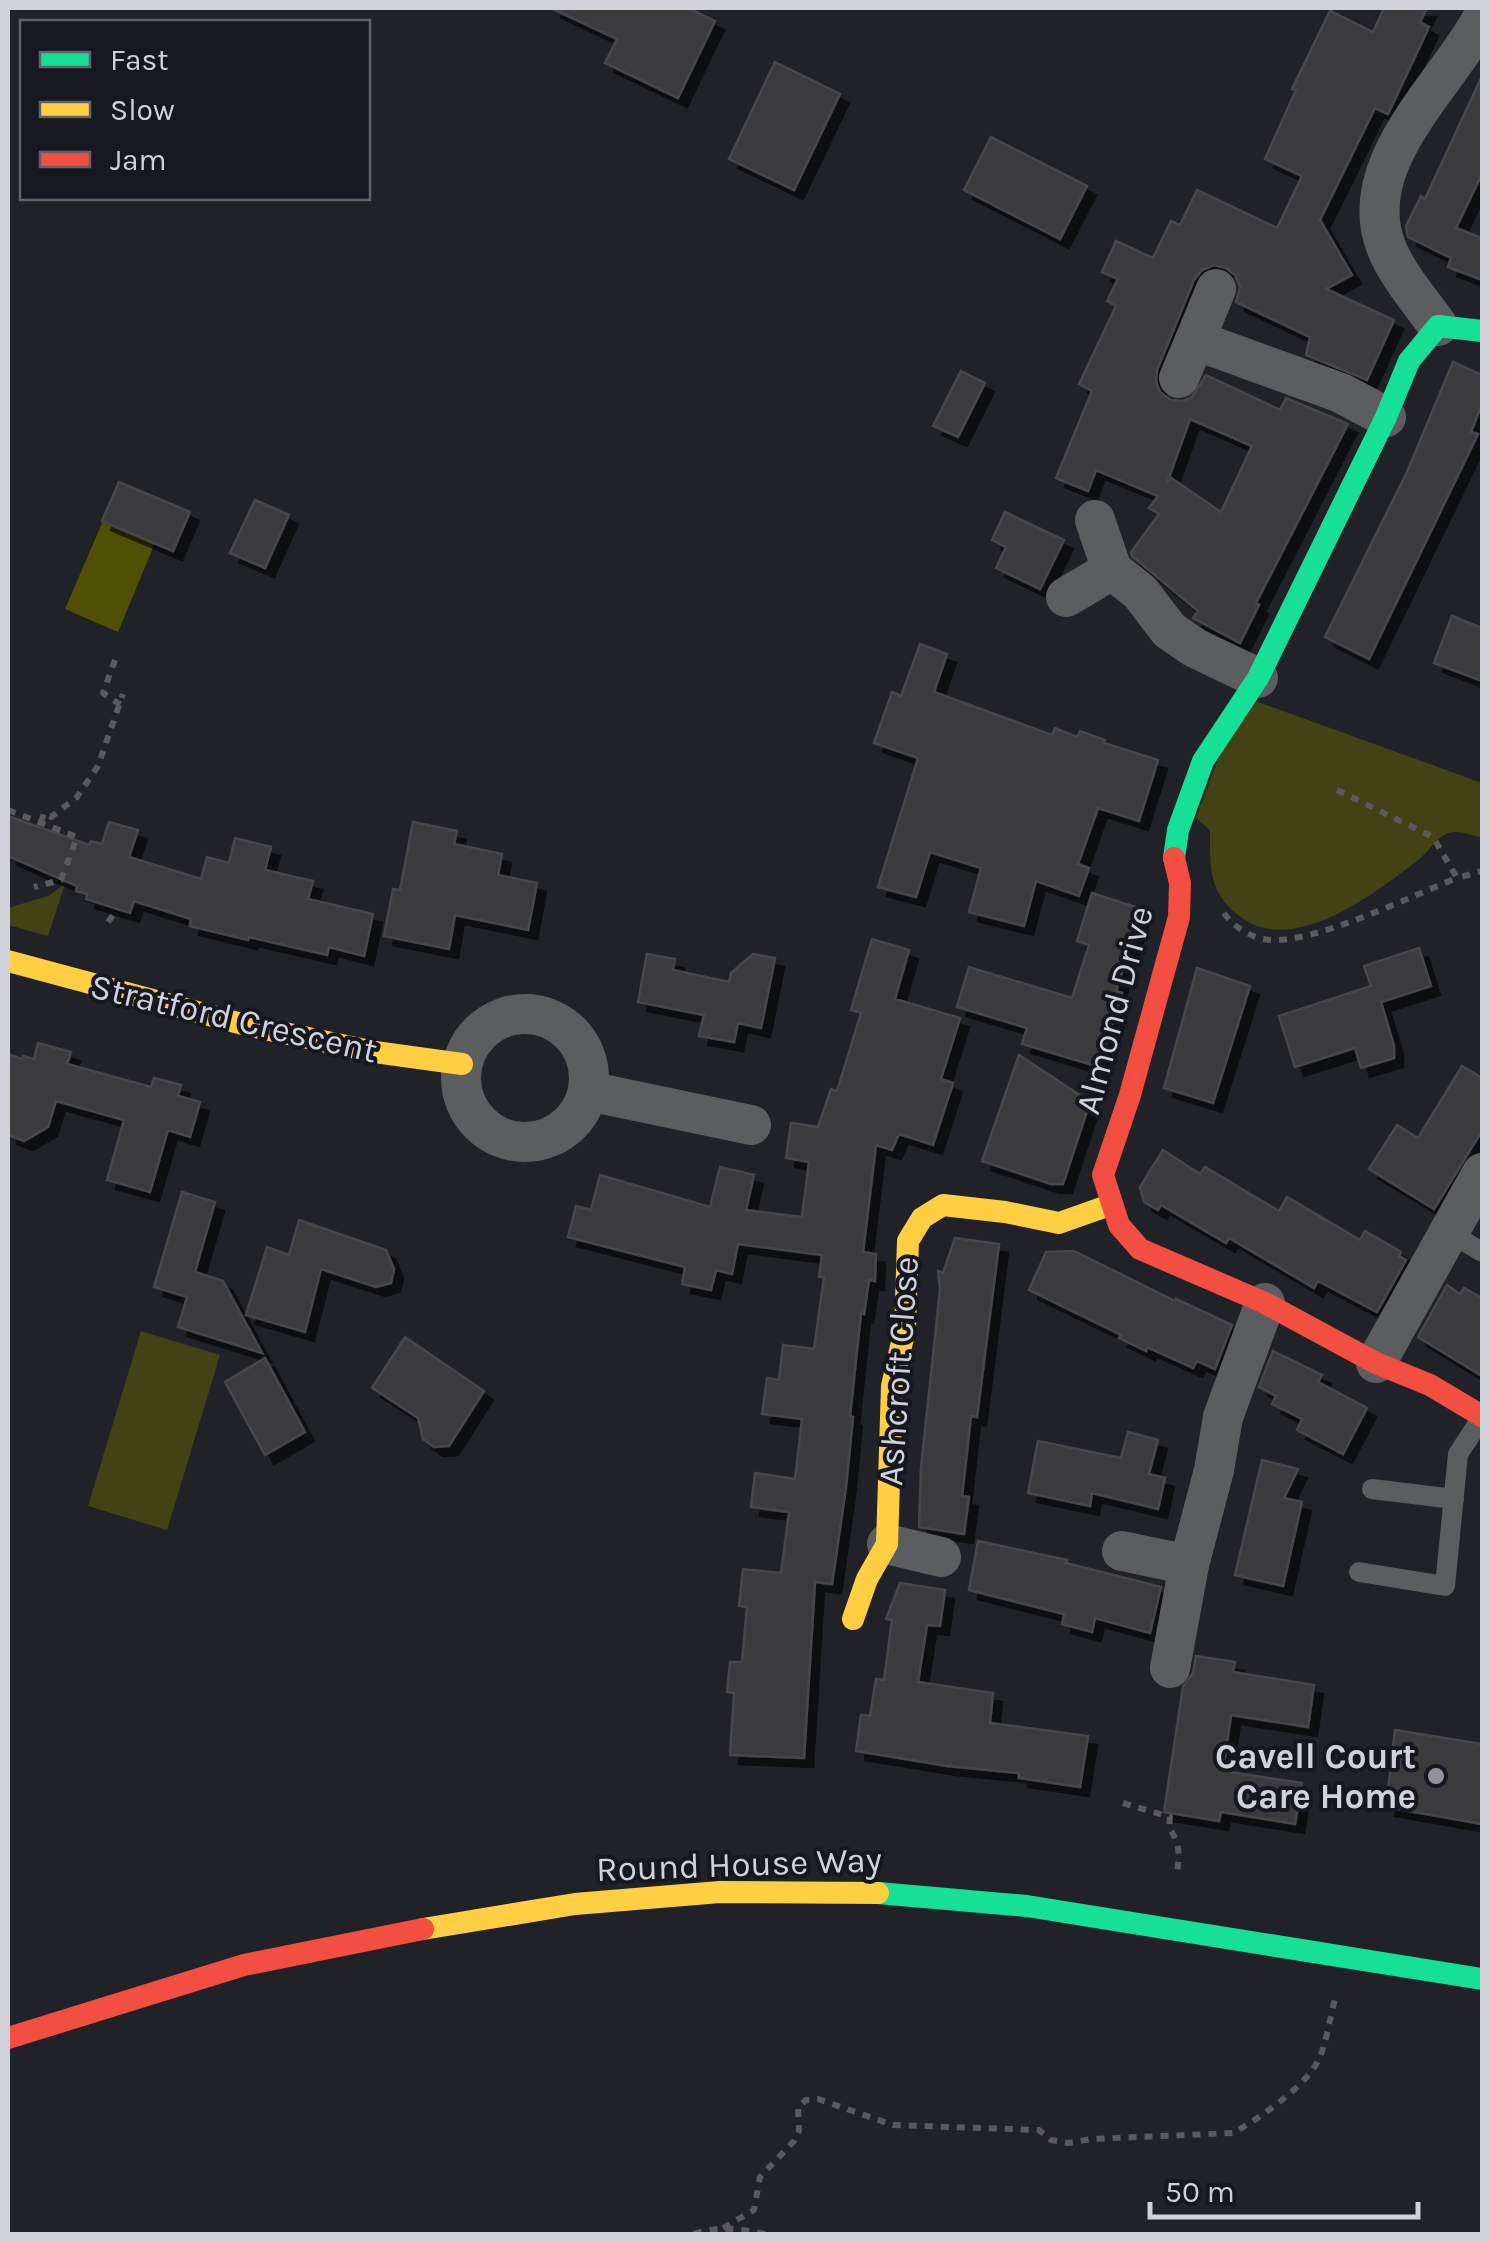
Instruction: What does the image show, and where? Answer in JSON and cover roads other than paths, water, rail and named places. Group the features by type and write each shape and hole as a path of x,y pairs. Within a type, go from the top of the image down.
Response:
{"street":[{"path":"1482,18 1468,45 1410,125 1386,168 1379,197 1380,226 1388,251 1438,326 1482,331"},
{"path":"1178,378 1216,289"},
{"name":"Almond Drive","path":"1110,1205 1103,1175 1180,917 1180,883 1174,860 1180,820 1203,761 1258,678 1386,417 1409,361 1438,326"},
{"path":"1195,340 1341,393 1386,417"},
{"path":"1095,520 1112,570 1140,592 1169,630 1194,648 1258,678"},
{"path":"1066,597 1112,570"},
{"name":"Stratford Crescent","path":"8,961 251,1028 462,1064"},
{"path":"517,1014 543,1016 566,1028 582,1048 588,1066 588,1091 576,1117 560,1132 537,1142 511,1141 488,1131 470,1112 461,1088 462,1064 474,1040 492,1022 517,1014"},
{"path":"588,1091 751,1126"},
{"path":"1376,1362 1466,1243 1482,1173"},
{"path":"1110,1205 1118,1225 1140,1249 1266,1303 1430,1386 1482,1417"},
{"name":"Ashcroft Close","path":"853,1618 867,1579 887,1544 892,1386 905,1329 908,1240 922,1218 942,1206 1005,1212 1059,1223 1110,1205"},
{"path":"1170,1668 1189,1565 1214,1470 1222,1416 1266,1303"},
{"path":"887,1544 940,1557"},
{"path":"1122,1551 1189,1565"},
{"name":"Round House Way","path":"8,2038 244,1965 369,1938 575,1904 720,1892 877,1893 1027,1906 1482,1978"}],"lane":[{"path":"1359,1572 1445,1586 1458,1454 1482,1417"},
{"path":"1372,1489 1454,1499"}],"place":[{"name":"Cavell Court Care Home","path":"1436,1776"}]}
